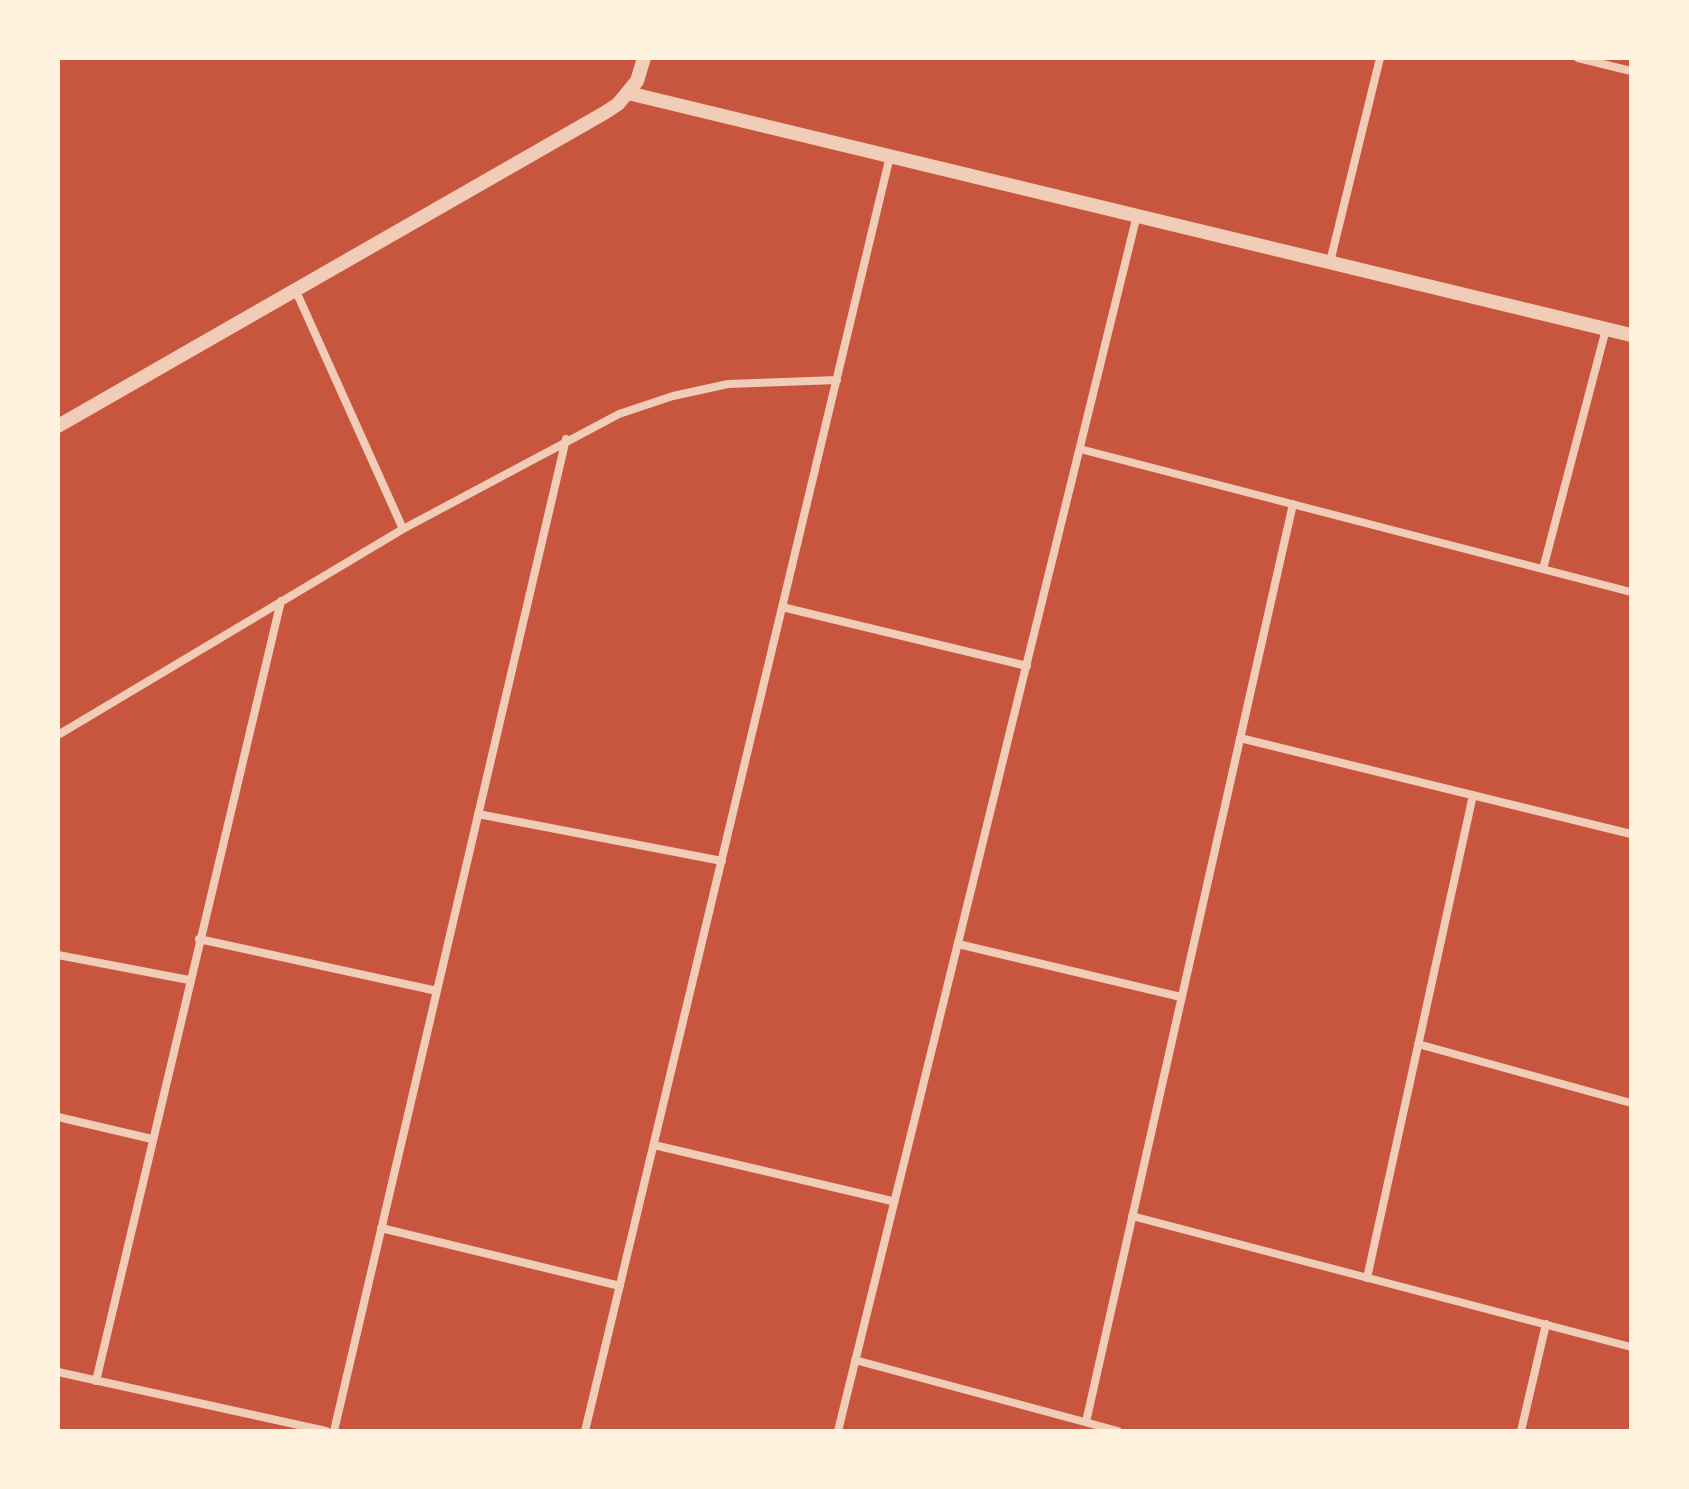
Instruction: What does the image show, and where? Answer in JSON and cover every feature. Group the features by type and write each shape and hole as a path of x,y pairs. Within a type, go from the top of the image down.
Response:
{"street":[{"path":"58,426 618,104 637,81 644,58"},
{"path":"1330,262 1380,58"},
{"path":"1578,58 1631,71"},
{"path":"628,93 1631,335"},
{"path":"585,1431 891,154"},
{"path":"838,1431 892,1201 1137,215"},
{"path":"295,289 403,529"},
{"path":"1543,569 1606,329"},
{"path":"58,735 403,529 566,439 619,414 673,396 728,384 837,380"},
{"path":"334,1431 566,439"},
{"path":"1080,449 1631,592"},
{"path":"1086,1422 1293,504"},
{"path":"96,1381 281,601"},
{"path":"782,607 1027,666"},
{"path":"1240,738 1631,834"},
{"path":"1367,1278 1473,795"},
{"path":"478,814 722,861"},
{"path":"199,939 437,991"},
{"path":"958,944 1181,997"},
{"path":"58,955 189,980"},
{"path":"1418,1044 1631,1103"},
{"path":"58,1117 152,1139"},
{"path":"654,1145 892,1201"},
{"path":"1132,1216 1631,1347"},
{"path":"381,1228 620,1286"},
{"path":"1521,1431 1546,1324"},
{"path":"855,1360 1118,1431"},
{"path":"58,1372 326,1431"}]}
